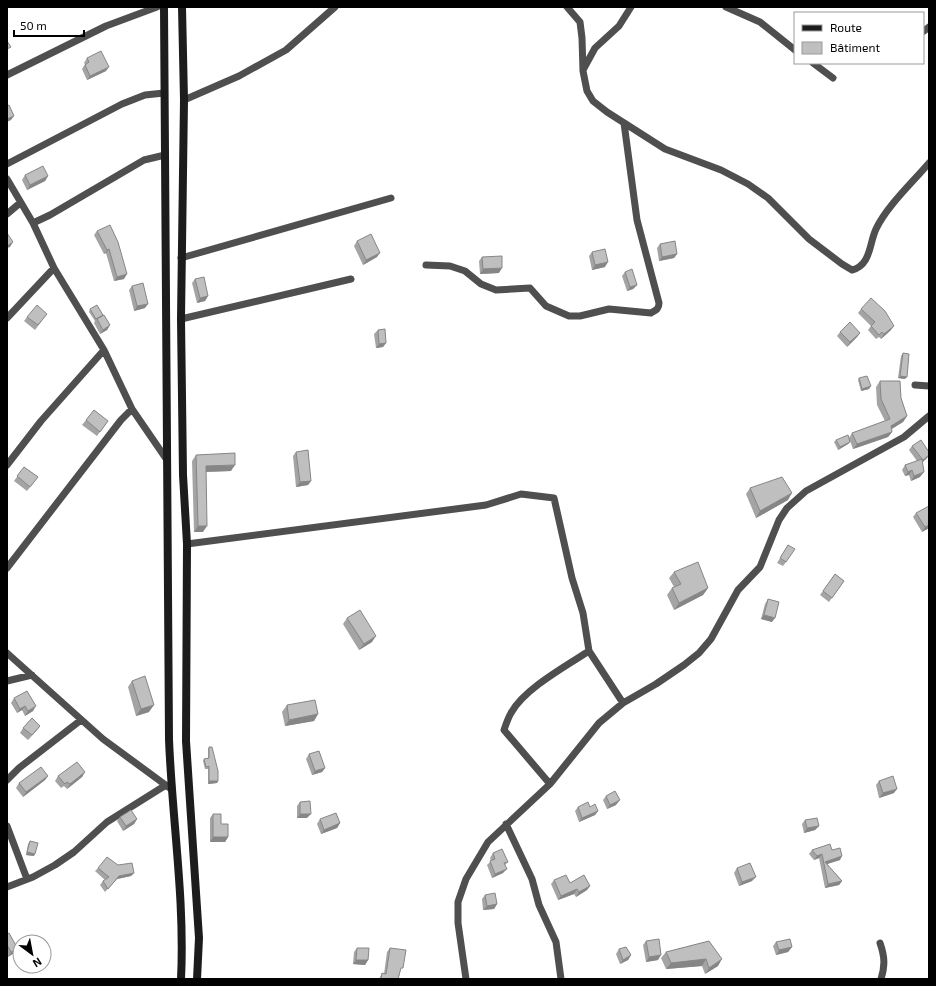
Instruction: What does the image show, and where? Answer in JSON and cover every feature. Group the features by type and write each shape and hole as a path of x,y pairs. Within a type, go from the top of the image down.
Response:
{"street":[{"path":"7,75 106,26 157,7"},
{"path":"164,7 169,787 183,937 181,979"},
{"path":"182,7 184,100 181,319 187,544 186,741 199,938 197,979"},
{"path":"184,100 239,76 286,50 335,7"},
{"path":"567,7 580,22 583,71 587,91 593,101 665,149 721,170 748,184 768,198 809,239 852,270 862,264 868,255 872,237 879,222 929,163"},
{"path":"583,71 595,48 619,26 631,7"},
{"path":"726,7 760,22 794,49"},
{"path":"814,64 833,78"},
{"path":"7,164 122,104 145,95 164,93"},
{"path":"426,265 450,266 464,271 481,284 496,290 530,288 534,290 546,306 569,316 580,316 609,309 651,313 656,311 659,308 660,303 637,220 624,123"},
{"path":"32,223 50,215 144,160 165,155"},
{"path":"7,179 32,223 54,268 104,350 132,409 167,460"},
{"path":"181,258 391,198"},
{"path":"7,214 20,203"},
{"path":"7,318 54,268"},
{"path":"181,319 351,279"},
{"path":"7,465 41,421 104,350"},
{"path":"915,385 929,386"},
{"path":"7,568 121,420 132,409"},
{"path":"466,979 458,923 458,902 466,879 488,842 550,784 587,736 599,723 623,703 656,684 699,653 711,639 738,590 760,567 779,520 787,508 806,491 904,437 929,416"},
{"path":"187,544 486,505 521,494 554,498 572,578 583,613 588,651 623,703"},
{"path":"550,784 504,730 512,712 523,698 548,678 588,651"},
{"path":"7,653 82,720 102,740 169,787"},
{"path":"7,680 32,676"},
{"path":"7,780 19,768 82,720"},
{"path":"7,887 55,865 74,852 107,822 169,787"},
{"path":"506,824 532,879 539,905 556,942 561,979"},
{"path":"7,826 27,879"},
{"path":"880,943 884,955 884,968 881,979"}],"building":[{"path":"7,41 11,47 7,49"},
{"path":"101,51 109,67 90,76 85,65 89,62 87,58"},
{"path":"9,105 14,116 7,119 7,106"},
{"path":"43,166 48,176 30,185 25,175"},
{"path":"110,225 118,242 127,274 117,277 109,249 107,250 97,231"},
{"path":"7,233 13,242 7,246"},
{"path":"371,234 380,253 366,260 357,241"},
{"path":"675,241 677,254 662,257 660,244"},
{"path":"605,249 608,262 595,265 592,252"},
{"path":"502,256 502,268 483,269 482,257"},
{"path":"632,269 637,285 630,287 625,272"},
{"path":"204,277 208,296 200,298 195,279"},
{"path":"143,283 148,304 137,306 132,286"},
{"path":"871,298 885,311 894,326 884,334 882,332 879,335 871,326 875,322 861,309"},
{"path":"37,305 47,314 38,325 27,317"},
{"path":"97,305 103,315 96,319 90,309"},
{"path":"104,315 110,325 103,330 97,319"},
{"path":"850,322 860,333 850,342 840,332"},
{"path":"385,329 386,343 379,344 378,330"},
{"path":"903,353 909,354 907,377 900,376"},
{"path":"867,376 871,386 862,389 859,378"},
{"path":"880,381 900,381 901,398 907,416 891,426 892,432 857,444 852,433 890,419 881,399"},
{"path":"94,410 108,421 100,432 86,420"},
{"path":"848,435 850,442 840,447 836,440"},
{"path":"921,440 929,452 929,455 923,460 912,446"},
{"path":"308,450 311,481 300,482 296,452"},
{"path":"235,453 235,465 206,466 207,526 198,526 196,455"},
{"path":"922,459 924,472 914,476 912,470 908,472 905,465"},
{"path":"24,467 38,477 30,487 17,476"},
{"path":"782,477 792,493 760,511 750,488"},
{"path":"929,506 929,525 925,527 916,513"},
{"path":"788,545 795,549 786,562 780,558"},
{"path":"698,562 708,588 679,603 672,588 681,584 674,572"},
{"path":"835,574 844,581 832,598 823,591"},
{"path":"768,599 779,602 775,618 764,615"},
{"path":"360,610 376,636 364,644 347,618"},
{"path":"145,676 154,705 141,709 132,681"},
{"path":"27,691 36,706 28,711 25,706 20,709 14,698"},
{"path":"315,700 318,714 289,720 287,705"},
{"path":"32,718 40,726 32,735 23,728"},
{"path":"209,747 212,747 218,771 218,781 209,781 209,766 206,767 204,759 209,758"},
{"path":"319,751 325,768 315,771 309,754"},
{"path":"77,762 85,772 70,784 67,782 65,784 58,776"},
{"path":"41,767 48,776 26,792 19,783"},
{"path":"893,776 897,789 883,793 879,781"},
{"path":"615,791 620,800 610,805 606,796"},
{"path":"310,801 311,814 300,814 300,802"},
{"path":"588,802 590,807 595,804 598,811 582,818 578,807"},
{"path":"131,810 137,819 126,826 120,817"},
{"path":"336,813 340,823 324,830 320,819"},
{"path":"213,814 221,814 221,824 228,824 228,837 213,837"},
{"path":"817,818 819,826 807,828 805,820"},
{"path":"30,841 38,843 35,854 27,852"},
{"path":"830,844 832,850 840,848 842,856 825,862 842,881 828,884 822,854 817,856 812,850"},
{"path":"502,849 508,862 504,863 507,869 495,874 490,861 495,859 493,853"},
{"path":"107,857 118,865 132,863 134,873 119,876 108,889 103,881 109,877 98,868"},
{"path":"750,863 756,877 742,882 737,868"},
{"path":"566,875 570,883 584,875 590,886 579,892 577,889 561,896 554,880"},
{"path":"495,893 497,904 487,906 485,895"},
{"path":"9,933 12,938 11,952 7,945 7,934"},
{"path":"659,939 661,955 649,957 646,941"},
{"path":"790,939 792,947 779,950 776,942"},
{"path":"709,941 722,959 709,968 706,959 671,963 666,952"},
{"path":"626,947 631,955 623,960 619,949"},
{"path":"357,948 369,948 368,960 356,960"},
{"path":"390,948 406,950 403,968 401,968 398,979 381,979 382,973 386,974"}]}
